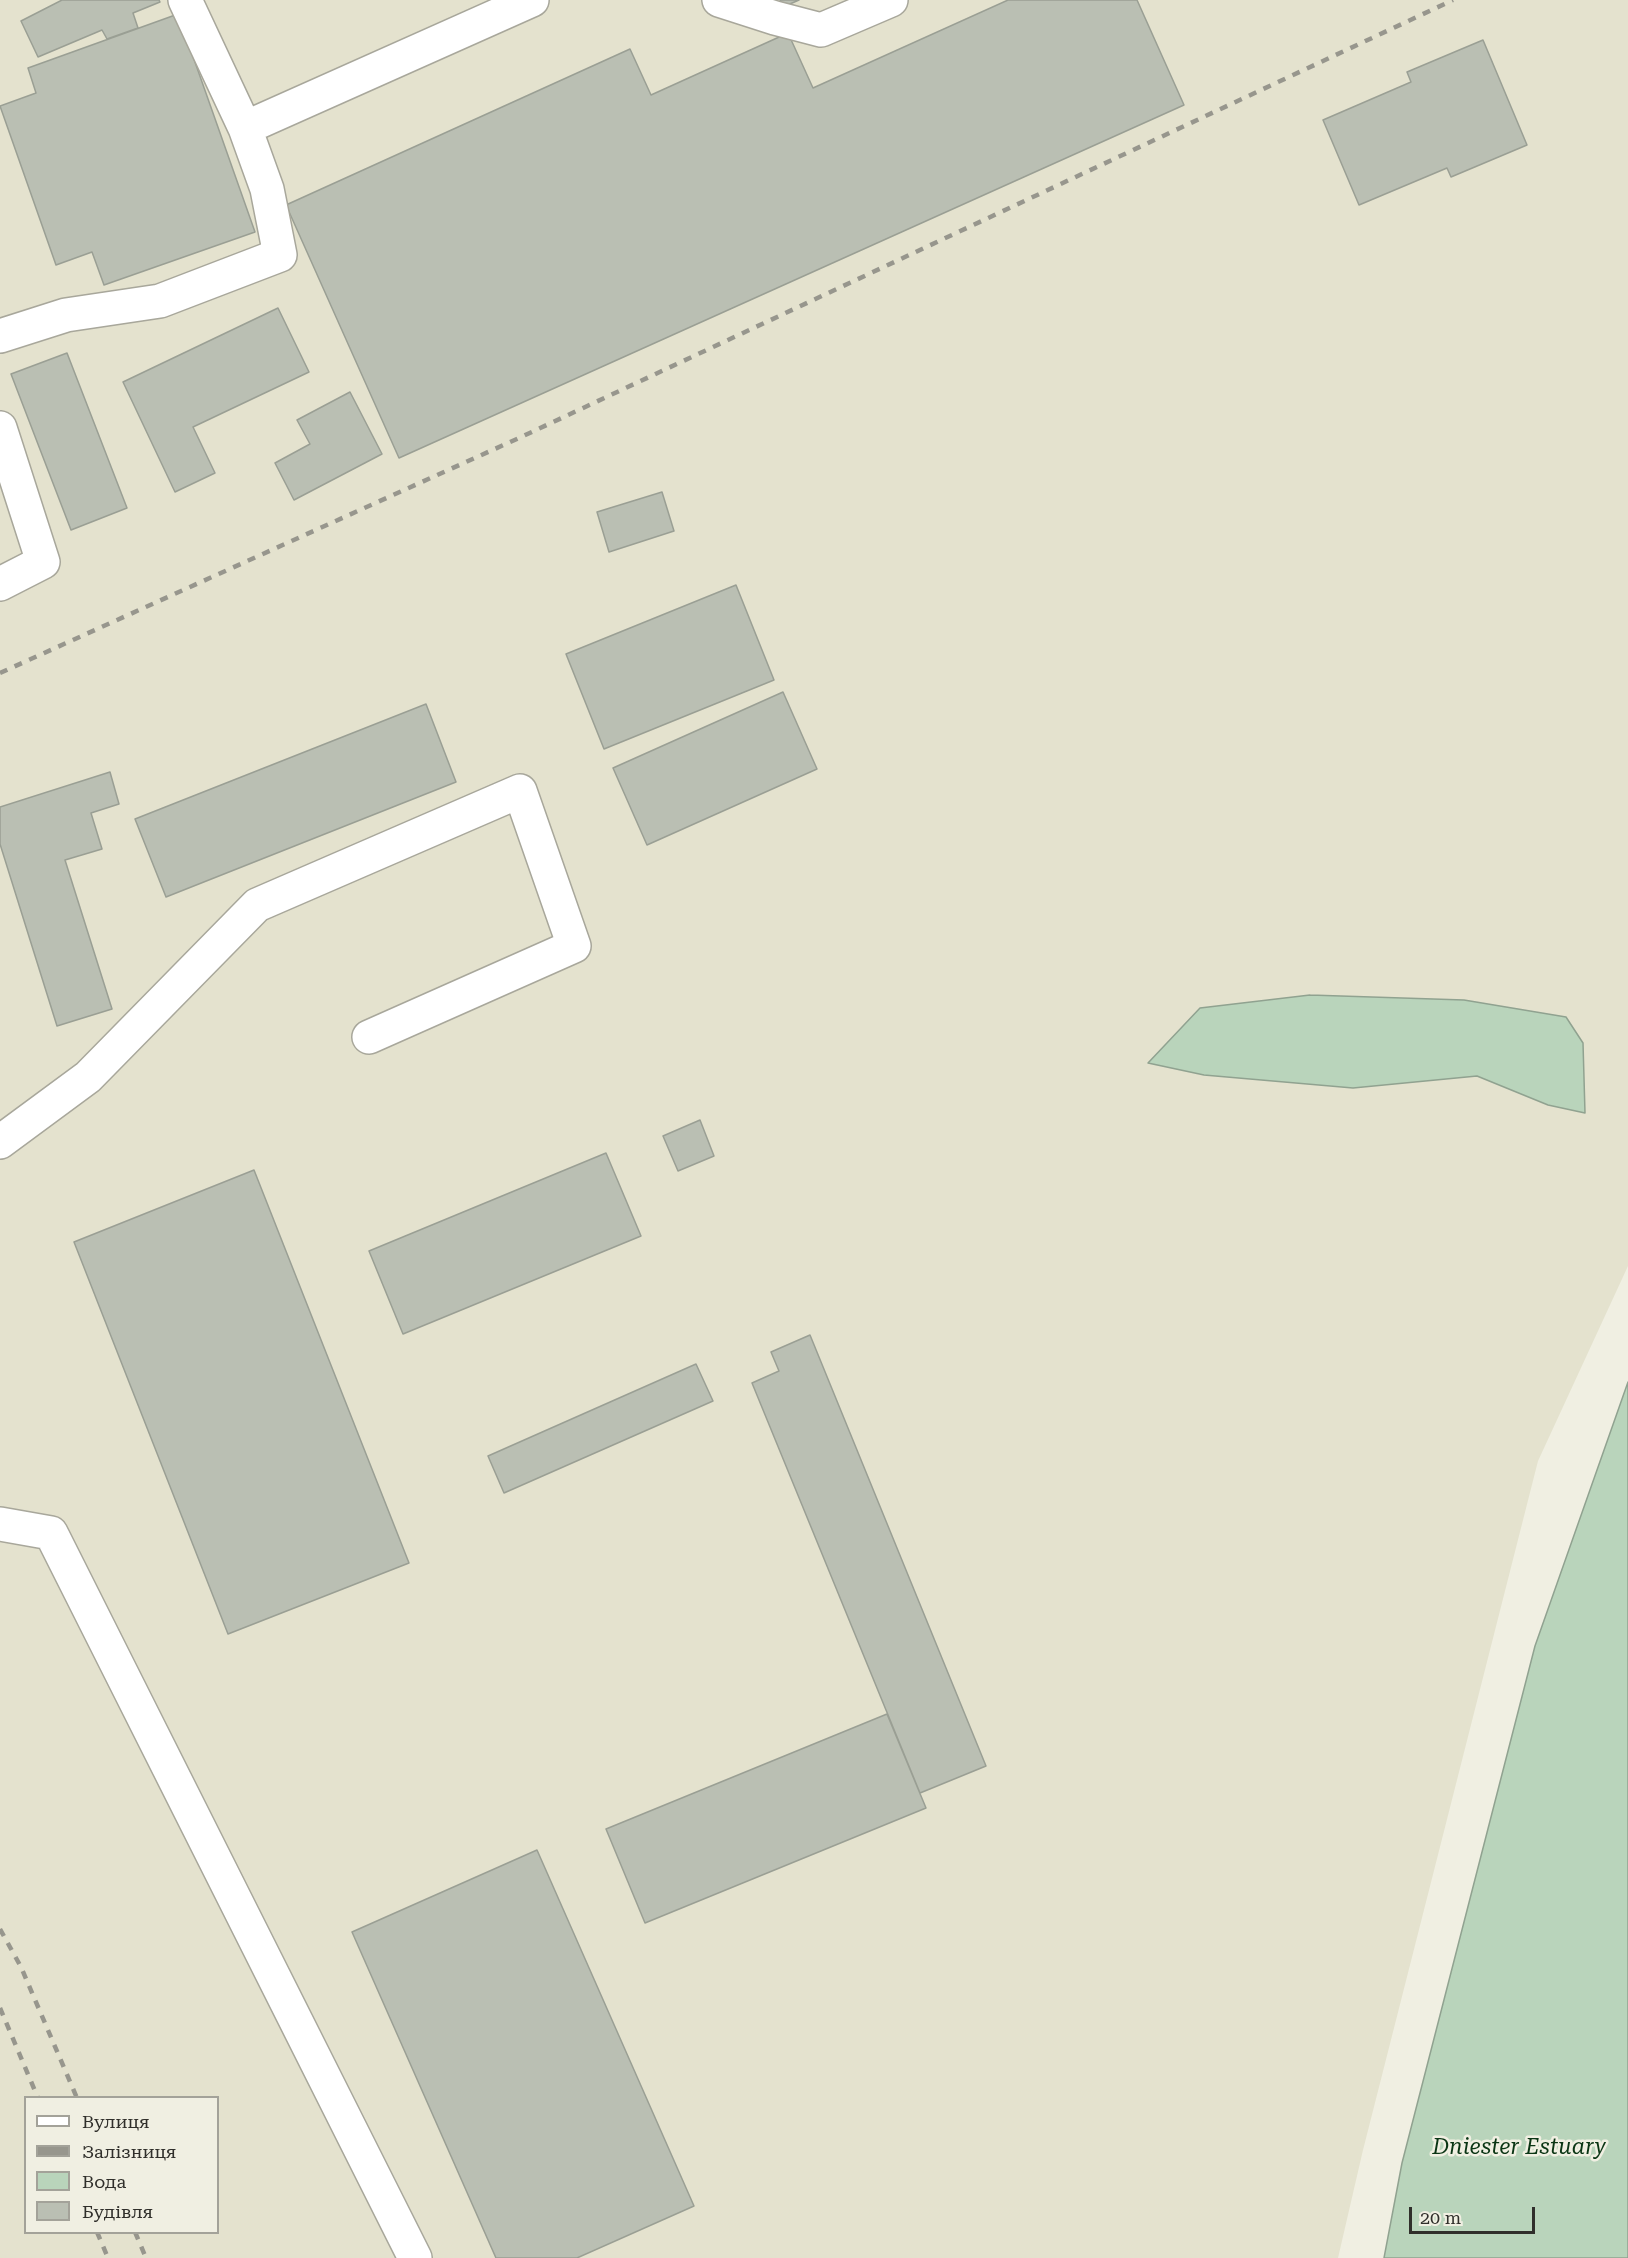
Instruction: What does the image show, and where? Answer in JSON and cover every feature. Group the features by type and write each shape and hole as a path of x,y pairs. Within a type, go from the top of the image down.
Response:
{"lane":[{"path":"0,336 66,315 160,301 280,255 267,189 245,128 185,0"},
{"path":"245,128 531,0"},
{"path":"720,0 821,30 891,0"},
{"path":"0,428 43,562 0,584"},
{"path":"0,1142 88,1077 257,905 520,791 574,946 369,1037"},
{"path":"0,1524 51,1533 415,2258"}],"shaded area":[{"path":"0,0 1628,0 1628,1266 1538,1461 1363,2150 1338,2258 0,2258"}],"water":[{"path":"1310,995 1464,1000 1566,1017 1583,1043 1585,1113 1548,1105 1477,1076 1353,1088 1204,1075 1148,1063 1200,1008"},
{"name":"Dniester Estuary","path":"1628,1382 1628,2258 1384,2258 1402,2163 1535,1646"}],"building":[{"path":"62,0 159,0 160,2 133,13 138,28 107,39 102,30 38,57 21,21"},
{"path":"780,0 799,0 783,7"},
{"path":"1008,0 1137,0 1184,105 399,458 286,205 630,49 651,95 788,33 813,88"},
{"path":"178,14 255,232 104,285 92,252 56,265 0,106 36,93 28,68"},
{"path":"1483,40 1527,145 1451,177 1447,168 1359,205 1323,120 1411,82 1407,72"},
{"path":"278,308 309,372 193,427 215,473 175,492 123,382"},
{"path":"67,353 127,508 71,530 11,374"},
{"path":"350,392 382,454 294,500 275,463 310,444 297,420"},
{"path":"662,492 674,531 609,552 597,512"},
{"path":"736,585 774,680 604,749 566,654"},
{"path":"783,692 817,769 647,845 613,768"},
{"path":"426,704 456,782 166,897 135,819"},
{"path":"110,772 119,804 91,813 102,849 65,860 112,1009 57,1026 0,844 0,807"},
{"path":"700,1120 714,1156 678,1171 663,1136"},
{"path":"606,1153 641,1236 403,1334 369,1251"},
{"path":"254,1170 409,1563 228,1634 74,1242"},
{"path":"810,1335 986,1766 920,1793 752,1383 779,1371 771,1352"},
{"path":"696,1364 713,1401 504,1493 488,1456"},
{"path":"887,1714 926,1808 645,1923 606,1829"},
{"path":"537,1850 694,2206 577,2258 496,2258 352,1932"}],"railway":[{"path":"0,673 519,438 1453,0"},
{"path":"0,1929 21,1967 76,2096"},
{"path":"0,2008 37,2096"},
{"path":"98,2234 108,2258"},
{"path":"136,2234 146,2258"}]}
